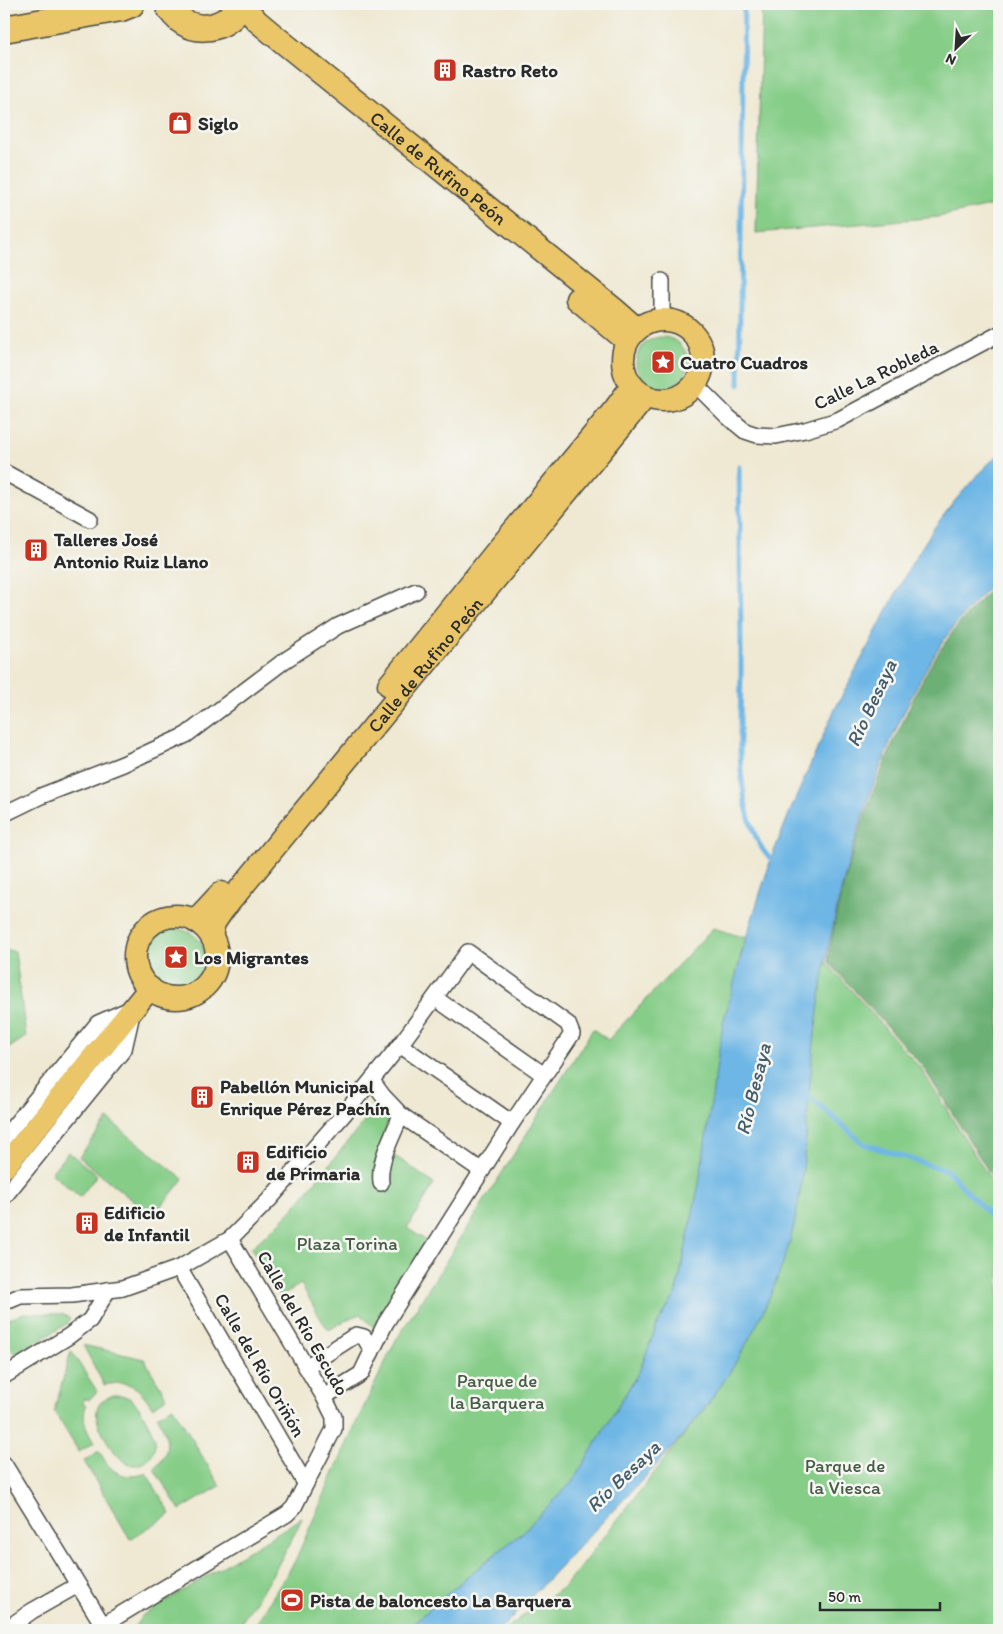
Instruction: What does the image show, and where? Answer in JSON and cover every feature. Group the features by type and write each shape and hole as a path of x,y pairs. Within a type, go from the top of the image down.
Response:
{"highway":[{"path":"4,29 126,6 170,8 181,21 193,26 206,28 219,25 238,9"}],"main road":[{"name":"Calle de Rufino Peón","path":"238,9 268,45 632,335"},
{"path":"662,319 674,321 685,326 698,339 702,350 703,362 701,373 690,390 676,398 661,400 639,391 625,372 623,361 624,351 632,335 649,322 662,319"},
{"name":"Calle de Rufino Peón","path":"203,928 214,923 639,391"},
{"path":"168,917 186,918 203,928 217,951 217,959 213,975 203,988 189,996 172,998 150,988 139,974 136,965 140,938 152,925 168,917"},
{"path":"4,1166 150,988"}],"street":[{"path":"662,281 662,319"},
{"name":"Calle La Robleda","path":"695,384 745,431 757,436 776,436 838,420 999,334"},
{"path":"4,472 90,519"},
{"path":"4,814 41,796 123,764 186,735 284,662 338,626 416,591"},
{"path":"4,1301 20,1296 72,1295 123,1288 179,1268 230,1239 275,1194 372,1081 468,952 568,1024 572,1034 512,1123 384,1324 360,1374 324,1397"},
{"path":"435,998 544,1074"},
{"path":"4,1138 98,1023 134,1008"},
{"path":"4,1197 124,1048 134,1008"},
{"path":"400,1044 512,1123"},
{"path":"372,1081 401,1115 482,1171"},
{"path":"381,1183 380,1174 384,1158 401,1115"},
{"name":"Calle del Río Escudo","path":"104,1628 287,1514 294,1507 334,1429 334,1417 324,1397 230,1239"},
{"name":"Calle del Río Oriñón","path":"179,1268 306,1483"},
{"path":"4,1376 69,1336 90,1320 108,1290"},
{"path":"4,1291 10,1291 20,1296"},
{"path":"306,1367 356,1335 364,1337 372,1350"},
{"path":"4,1464 104,1628"},
{"path":"5,1630 78,1585"}],"green space":[{"path":"762,4 999,4 999,204 938,217 756,233"},
{"path":"657,337 667,337 681,344 688,358 688,368 681,382 667,389 657,389 647,385 640,378 636,368 636,358 640,348 647,341"},
{"path":"999,580 999,1188 923,1067 828,961 840,899 857,837 891,748 918,688 940,649 965,616"},
{"name":"Parque de la Barquera","path":"713,928 746,938 741,954 699,1184 676,1294 657,1325 640,1370 573,1481 523,1532 469,1575 406,1630 252,1630 295,1561 356,1423 395,1342 593,1029 608,1040"},
{"path":"176,929 192,934 200,942 205,958 200,974 192,982 176,987 160,982 152,974 147,958 152,942 160,934"},
{"name":"Parque de la Viesca","path":"812,946 921,1069 999,1193 999,1630 504,1630 566,1585 709,1403 736,1321"},
{"path":"4,950 15,951 26,1037 4,1051"},
{"name":"Plaza Torina","path":"381,1101 388,1121 380,1147 434,1184 407,1228 427,1241 373,1327 360,1314 329,1330 301,1284 280,1296 251,1248 292,1210"},
{"path":"108,1119 183,1179 153,1217 79,1157"},
{"path":"68,1152 97,1175 80,1197 51,1173"},
{"path":"22,1313 63,1314 70,1319 68,1323 16,1355 4,1341 4,1321"},
{"path":"83,1345 144,1359 167,1398 152,1407 138,1389 133,1386 120,1383 104,1385"},
{"path":"71,1351 97,1391 89,1400 84,1398 83,1404 86,1406 84,1416 86,1425 94,1443 79,1452 54,1411"},
{"path":"114,1395 124,1396 132,1400 152,1431 155,1447 150,1456 142,1463 130,1464 119,1457 107,1441 100,1427 97,1408 100,1403"},
{"path":"173,1407 220,1486 180,1510 154,1469 164,1456 167,1443 164,1430 157,1416"},
{"path":"99,1451 109,1466 123,1475 132,1476 146,1473 171,1514 130,1539 84,1461"},
{"path":"302,1518 272,1576 236,1630 132,1630 143,1615"}],"water":[{"name":"Río Besaya","path":"999,454 999,577 944,640 914,692 881,765 866,807 841,891 823,976 796,1216 782,1266 756,1326 740,1356 710,1402 682,1436 500,1630 406,1630 469,1575 523,1532 573,1481 640,1370 657,1325 676,1294 699,1184 723,1024 746,938 771,859 834,711 912,563 934,528 953,503 979,473"}],"waterway":[{"path":"739,385 744,4"},
{"path":"739,467 740,748 742,780 747,811 758,842 764,851 776,860"},
{"path":"804,1092 864,1144 948,1171 999,1225"}],"place":[{"name":"Rastro Reto","path":"445,70"},
{"name":"Siglo","path":"180,123"},
{"name":"Cuatro Cuadros","path":"663,362"},
{"name":"Talleres José Antonio Ruiz Llano","path":"36,550"},
{"name":"Los Migrantes","path":"176,957"},
{"name":"Pabellón Municipal Enrique Pérez Pachín","path":"202,1097"},
{"name":"Edificio de Primaria","path":"248,1162"},
{"name":"Edificio de Infantil","path":"87,1223"},
{"name":"Pista de baloncesto La Barquera","path":"292,1600"}]}
